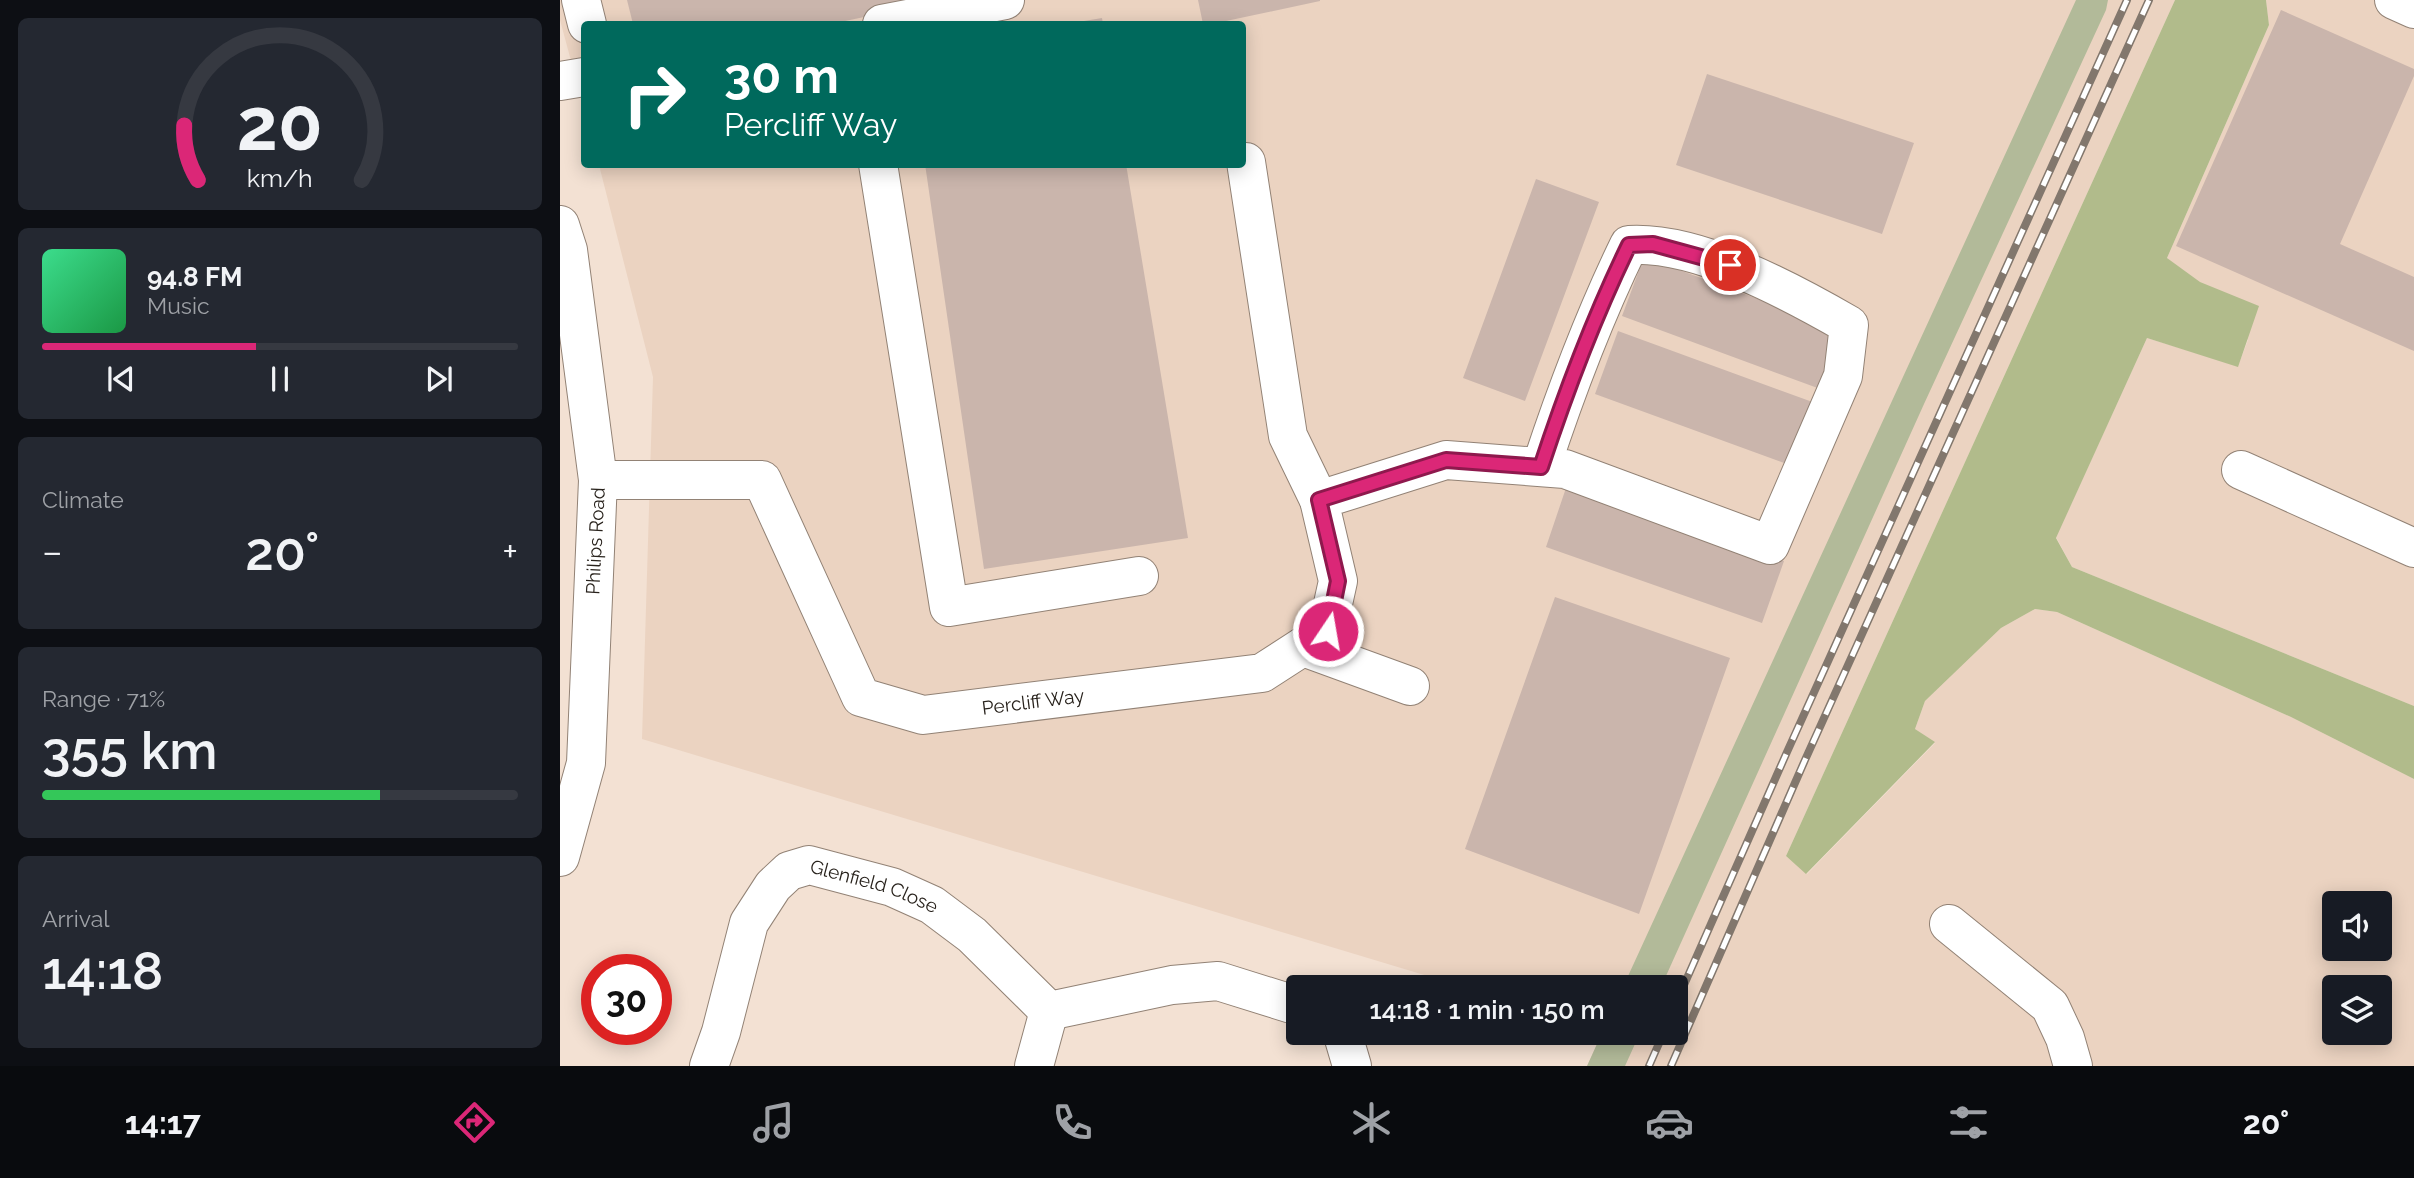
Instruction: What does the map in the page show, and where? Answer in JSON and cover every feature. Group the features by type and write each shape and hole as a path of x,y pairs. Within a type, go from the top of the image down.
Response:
{"street":[{"path":"581,0 586,21"},
{"path":"897,21 1005,0"},
{"path":"2394,0 2414,9"},
{"path":"560,81 581,78"},
{"name":"Percliff Way","path":"598,480 762,480 861,697 923,715 1262,673 1328,631 1338,581 1319,500 1288,436 1246,162"},
{"path":"879,168 949,607 1139,576"},
{"name":"Philips Road","path":"560,225 568,250 598,480 576,603 586,763 560,857"},
{"path":"1319,500 1446,460 1564,469 1770,545 1843,376 1849,325 1801,297 1730,265 1653,244 1629,245 1585,343 1541,467"},
{"path":"2241,470 2414,548"},
{"path":"1303,647 1410,686"},
{"name":"Glenfield Close","path":"709,1066 721,1032 749,923 773,886 789,871 809,865 892,887 932,905 972,935 1049,1011"},
{"path":"1949,924 2050,1006 2065,1038 2073,1066"},
{"path":"1034,1066 1049,1011 1172,985 1218,981 1286,1002"},
{"path":"1346,1045 1352,1066"}],"shaded area":[{"path":"560,0 2175,0 1786,856 1807,874 1935,743 1915,729 1925,701 2001,628 2035,609 2057,612 2291,717 2414,779 2414,1066 1587,1066 1597,1045 1688,1045 1688,975 1424,975 642,739 653,377 600,168 1246,168 1246,21 581,21 581,98 560,20"},
{"path":"2266,0 2414,0 2414,706 2072,567 2056,537 2147,338 2238,366 2248,340 2167,258 2269,25"}],"green space":[{"path":"2076,0 2108,0 2106,10 1924,404 1666,975 1629,975"},
{"path":"2175,0 2266,0 2269,25 2167,258 2200,282 2259,306 2238,367 2147,338 2056,538 2072,567 2414,706 2414,779 2291,717 2057,612 2035,609 2001,628 1925,701 1915,729 1935,742 1806,874 1786,856"},
{"path":"1597,1045 1635,1045 1625,1066 1587,1066"}],"building":[{"path":"627,0 940,0 845,21 632,21"},
{"path":"1198,0 1320,0 1226,21 1202,21"},
{"path":"2281,10 2414,69 2414,76 2340,244 2414,277 2414,351 2176,246"},
{"path":"1707,74 1914,143 1882,234 1676,165"},
{"path":"926,168 1127,168 1188,538 984,569"},
{"path":"1536,179 1599,202 1525,401 1463,378"},
{"path":"1644,257 1845,331 1823,390 1622,316"},
{"path":"1618,331 1818,404 1795,467 1595,394"},
{"path":"1567,485 1784,561 1762,623 1546,547"},
{"path":"1555,597 1730,658 1639,914 1465,849"}],"railway":[{"path":"1688,976 2127,0"},
{"path":"1671,1066 1805,760 2149,0"},
{"path":"1649,1066 1658,1045"}],"route":[{"path":"1328,631 1338,581 1319,500 1446,460 1541,467 1585,343 1629,245 1653,244 1730,265"}]}
